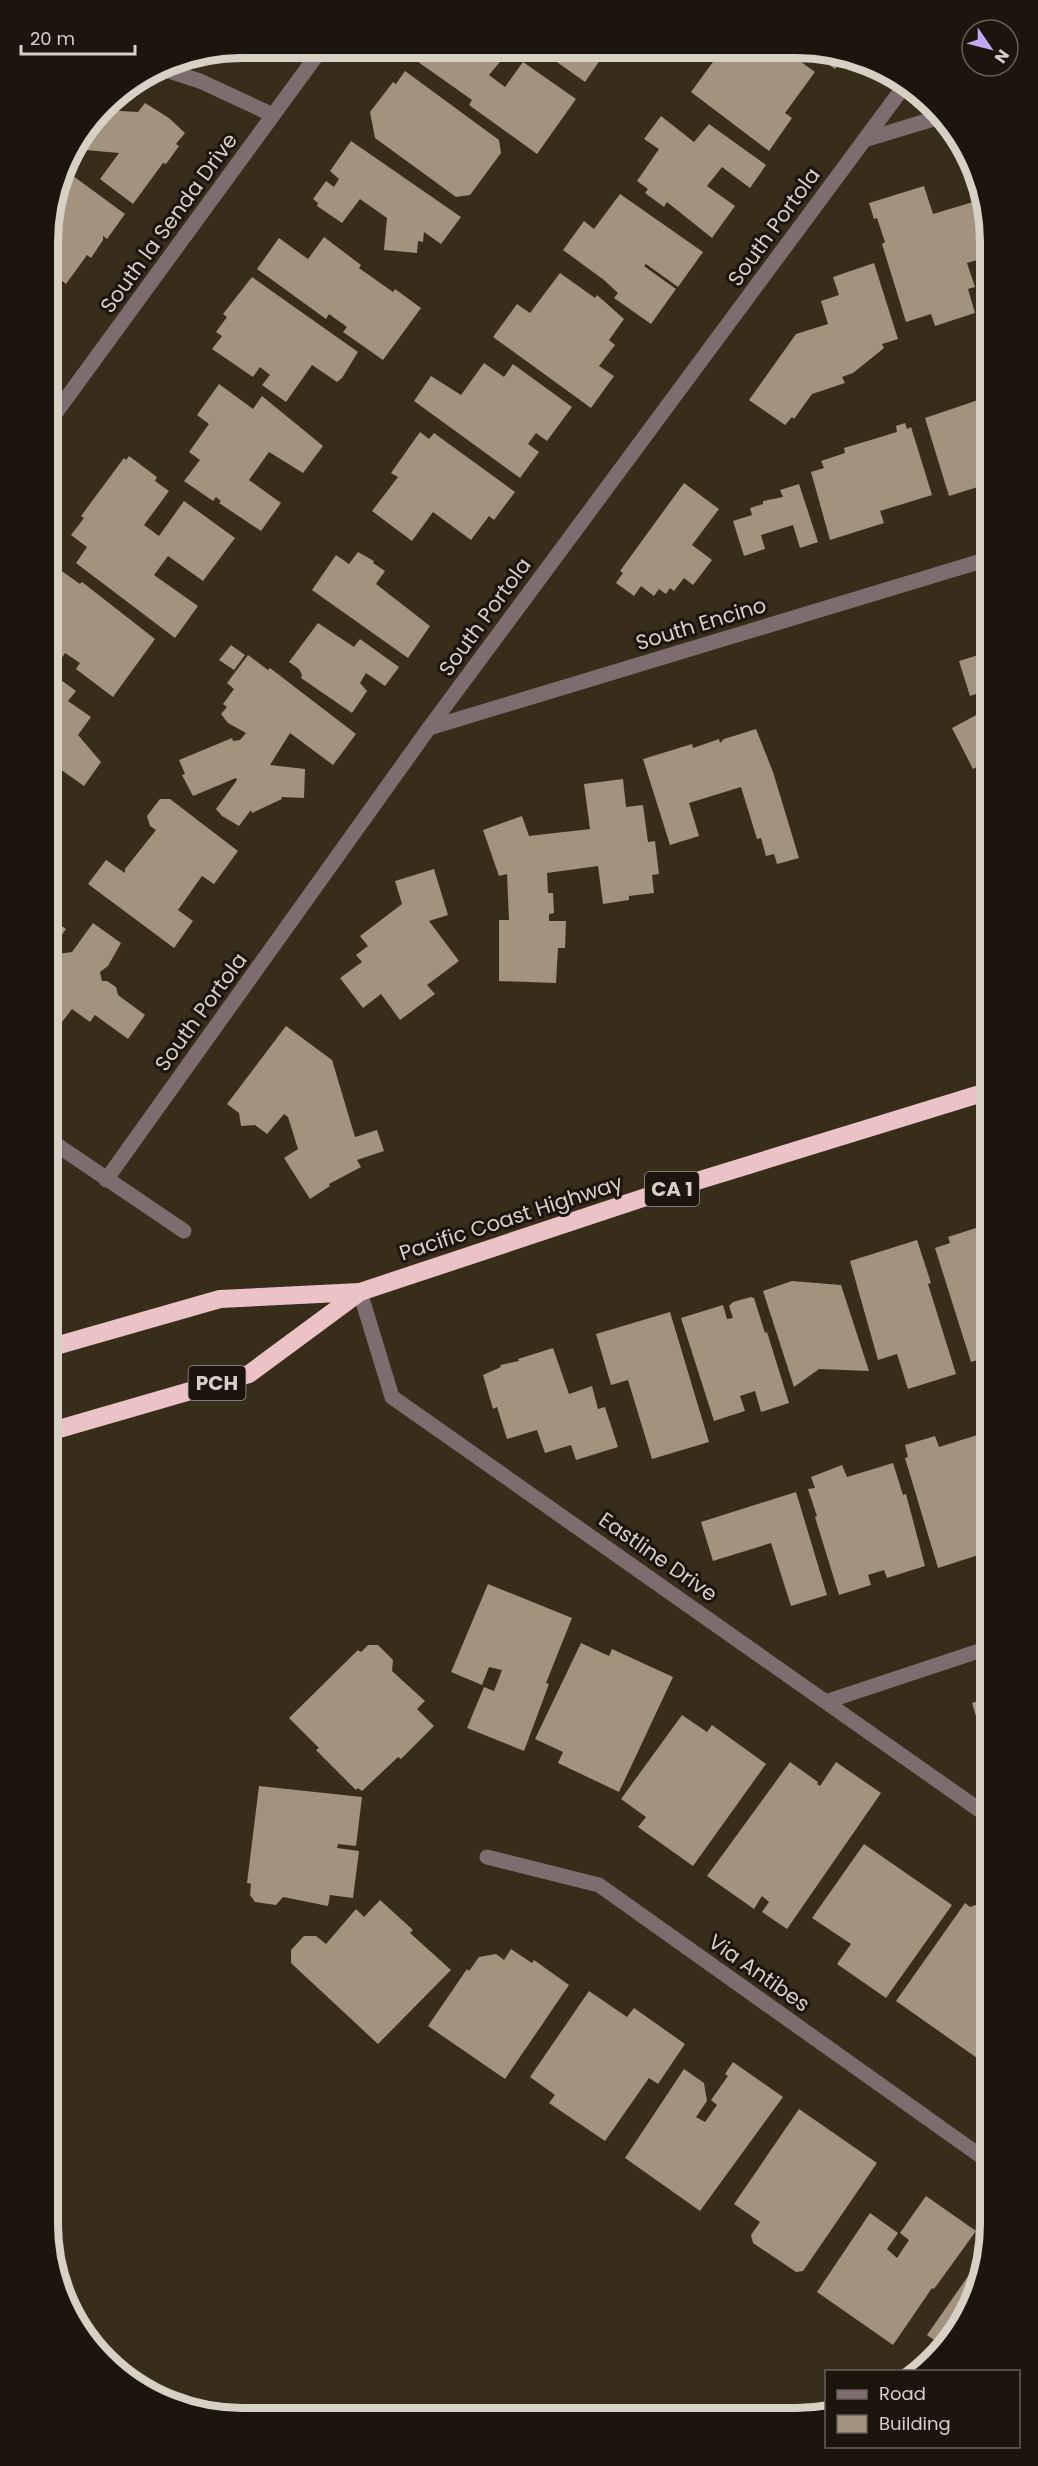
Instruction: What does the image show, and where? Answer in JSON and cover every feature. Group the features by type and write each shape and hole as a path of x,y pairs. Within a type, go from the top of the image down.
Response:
{"highway":[{"name":"Pacific Coast Highway","path":"58,1345 220,1299 360,1292 661,1192 980,1094"},
{"name":"Pacific Coast Highway","path":"58,1429 249,1374 360,1292"}],"street":[{"name":"South la Senda Drive","path":"59,408 314,59"},
{"path":"174,72 200,81 273,115"},
{"name":"South Portola","path":"106,1180 429,729 900,92"},
{"path":"864,140 932,119"},
{"name":"South Encino","path":"429,729 980,562"},
{"path":"59,1145 184,1231"},
{"name":"Eastline Drive","path":"360,1292 392,1397 828,1701 979,1810"},
{"path":"828,1701 979,1651"},
{"name":"Via Antibes","path":"487,1857 599,1885 979,2155"}],"building":[{"path":"552,58 601,58 585,82"},
{"path":"716,58 796,58 815,72 785,113 792,118 769,151 691,92"},
{"path":"414,59 503,59 489,75 505,87 523,62 576,99 537,154 469,105 472,100"},
{"path":"824,61 839,64 835,69"},
{"path":"405,71 499,140 501,153 470,195 456,197 375,138 370,112 393,82 396,84"},
{"path":"145,103 169,118 185,133 176,144 179,146 166,164 163,163 133,204 100,179 119,153 84,150 104,121 114,111 138,112"},
{"path":"661,116 694,142 709,124 766,165 750,188 722,167 707,186 735,206 712,238 667,202 664,207 645,193 648,189 637,181 659,149 644,139"},
{"path":"351,141 461,217 441,244 424,232 423,242 418,241 417,253 384,250 387,218 360,199 342,223 317,206 318,203 313,199 326,181 334,187 339,179 330,171"},
{"path":"72,175 125,214 107,239 103,236 103,240 91,258 87,255 66,284 59,279 59,231 65,195"},
{"path":"924,186 933,214 973,202 972,192 980,243 980,259 967,263 975,287 968,289 975,313 935,326 931,314 906,322 882,244 885,242 869,203"},
{"path":"620,194 703,252 678,287 646,264 644,266 676,289 651,324 614,298 618,293 563,250 584,221 594,229"},
{"path":"324,237 361,265 359,268 393,292 395,289 421,308 383,360 343,332 347,327 329,314 326,319 257,269 279,238 308,259"},
{"path":"874,263 898,339 882,344 884,348 853,373 842,377 845,383 812,394 794,419 792,417 785,425 749,400 796,334 828,324 821,301 839,295 833,277"},
{"path":"560,273 595,298 597,295 624,319 609,340 615,345 599,366 614,376 591,408 493,337 517,304 530,313"},
{"path":"252,277 358,352 342,378 337,382 312,365 286,402 262,385 270,375 260,367 253,377 212,349 222,336 216,332 227,317 223,314"},
{"path":"484,363 504,377 513,364 572,407 547,441 536,433 528,444 539,452 520,478 414,401 431,376 461,395"},
{"path":"219,384 253,409 262,396 323,446 303,473 269,452 249,480 281,503 261,531 219,503 221,501 216,497 213,501 184,481 200,460 189,452 209,424 197,415"},
{"path":"980,399 980,443 976,444 980,457 980,486 949,496 925,418"},
{"path":"905,423 907,429 911,427 932,495 880,511 884,523 830,540 811,472 824,468 821,461 845,453 844,448 897,432 896,426"},
{"path":"420,432 429,439 434,433 515,492 494,520 489,516 471,540 433,512 412,541 372,511 398,477 391,473"},
{"path":"129,456 157,477 155,481 169,491 144,525 159,536 184,501 235,538 203,581 168,556 154,575 198,606 175,638 76,563 87,547 71,535 84,518 81,516 124,458 126,460"},
{"path":"684,483 719,509 692,545 712,560 693,585 684,578 674,591 670,588 666,594 659,589 654,596 641,586 634,596 616,583 623,573 620,571"},
{"path":"799,484 818,542 800,548 793,525 761,535 765,549 744,556 733,521 752,515 750,508 763,504 763,501 783,497 780,490"},
{"path":"358,552 374,561 373,563 385,571 376,584 430,626 408,658 312,590 336,555 349,564"},
{"path":"59,569 80,584 82,582 155,639 113,697 76,669 80,663 65,653 61,659 59,657"},
{"path":"318,623 354,647 360,639 399,667 385,686 366,673 360,683 367,691 352,713 301,678 299,669 289,662"},
{"path":"231,645 245,655 234,670 219,660"},
{"path":"248,655 268,670 270,668 356,734 333,765 290,733 270,765 305,769 304,798 281,797 282,799 252,813 251,810 239,826 222,816 216,809 237,780 236,778 193,796 182,775 185,774 179,760 232,738 233,741 240,740 246,733 228,723 221,714 227,707 223,704 234,689 227,683"},
{"path":"980,655 980,705 976,694 970,696 959,661"},
{"path":"59,678 76,691 68,701 91,717 78,735 101,762 84,786 59,768"},
{"path":"980,709 980,765 973,769 952,728 978,714 977,710"},
{"path":"756,729 773,772 799,858 777,864 774,854 766,856 761,838 757,839 741,787 689,803 699,836 670,845 643,759 692,744 693,748 719,739 720,743 724,739"},
{"path":"623,779 626,807 643,805 648,842 655,841 659,874 652,875 654,893 629,896 629,900 603,904 598,866 547,873 548,893 553,893 554,913 549,914 549,921 566,921 565,948 558,948 556,983 499,981 499,920 509,920 507,874 499,876 483,830 522,816 529,836 590,829 584,784"},
{"path":"160,799 170,799 238,851 214,884 202,876 178,910 193,921 174,948 88,884 106,860 125,873 125,869 156,830 150,826 147,816"},
{"path":"434,869 448,915 429,921 459,961 427,985 435,994 400,1020 381,994 363,1008 340,978 362,962 356,955 368,946 360,936 402,904 395,881"},
{"path":"93,923 121,943 108,966 100,972 102,981 107,981 116,987 118,995 145,1015 128,1039 95,1015 90,1022 72,1009 62,1022 59,1019 59,954 72,952"},
{"path":"59,924 66,929 59,939"},
{"path":"286,1026 332,1060 355,1137 377,1130 384,1151 357,1160 361,1167 329,1184 330,1186 310,1199 284,1158 298,1149 288,1117 284,1114 267,1134 255,1125 241,1126 239,1113 227,1104"},
{"path":"980,1227 979,1359 971,1362 935,1248 950,1243 948,1237"},
{"path":"917,1240 956,1374 908,1389 897,1354 878,1360 850,1261"},
{"path":"792,1281 841,1285 869,1371 819,1369 794,1387 763,1291"},
{"path":"754,1298 765,1333 767,1332 789,1403 761,1412 755,1391 740,1396 745,1411 714,1421 681,1318 723,1305 727,1319 733,1318 729,1306 733,1302"},
{"path":"670,1312 709,1442 652,1459 628,1380 611,1385 596,1334"},
{"path":"553,1348 569,1394 592,1386 598,1409 605,1407 618,1447 576,1460 571,1445 545,1453 537,1430 507,1439 497,1407 493,1409 483,1375 501,1367 500,1365 519,1361 518,1359"},
{"path":"979,1434 979,1555 938,1568 905,1458 908,1457 905,1445 935,1436 939,1447"},
{"path":"893,1463 903,1495 906,1494 925,1566 887,1578 884,1570 868,1575 871,1585 839,1595 808,1489 815,1488 811,1477 842,1465 847,1477"},
{"path":"796,1492 827,1595 791,1606 771,1543 713,1561 701,1522"},
{"path":"488,1584 572,1618 546,1683 549,1684 524,1751 467,1728 484,1687 494,1691 502,1670 489,1667 482,1685 451,1672"},
{"path":"581,1643 609,1656 612,1649 673,1677 619,1792 558,1763 563,1752 535,1739"},
{"path":"368,1645 378,1645 393,1660 392,1671 425,1701 417,1709 434,1726 401,1759 398,1757 362,1791 358,1788 356,1790 316,1750 319,1748 289,1718 358,1650 361,1652"},
{"path":"979,1701 979,1727 972,1703"},
{"path":"682,1715 707,1732 712,1725 766,1764 693,1866 638,1827 646,1817 621,1799"},
{"path":"790,1762 818,1782 820,1786 836,1762 881,1793 787,1929 762,1912 769,1902 762,1896 754,1909 707,1876"},
{"path":"259,1786 362,1797 356,1846 338,1844 337,1848 359,1851 353,1898 330,1895 328,1906 283,1897 276,1905 255,1902 250,1895 251,1884 247,1883"},
{"path":"864,1844 952,1905 886,1998 837,1964 851,1944 812,1918"},
{"path":"380,1900 413,1930 410,1933 451,1970 378,2044 291,1963 291,1950 304,1936 316,1936 326,1944 356,1909 364,1917"},
{"path":"965,1903 970,1907 979,1904 979,2055 977,2058 896,2001"},
{"path":"511,1949 532,1963 534,1960 569,1985 505,2079 428,2026 467,1969 469,1971 479,1957 496,1954 504,1960"},
{"path":"589,1991 627,2017 634,2008 685,2044 658,2084 649,2078 605,2141 549,2103 555,2095 530,2077"},
{"path":"733,2062 783,2097 700,2211 625,2158 684,2069 704,2083 707,2101 696,2117 705,2122 717,2105 711,2100 728,2076 725,2074"},
{"path":"799,2109 877,2163 803,2271 796,2272 753,2243 751,2235 760,2222 734,2204"},
{"path":"926,2196 976,2231 934,2289 932,2288 893,2345 817,2292 870,2213 898,2233 887,2249 897,2258 909,2240 900,2233"},
{"path":"974,2268 970,2283 948,2326 936,2342 927,2335"}]}
